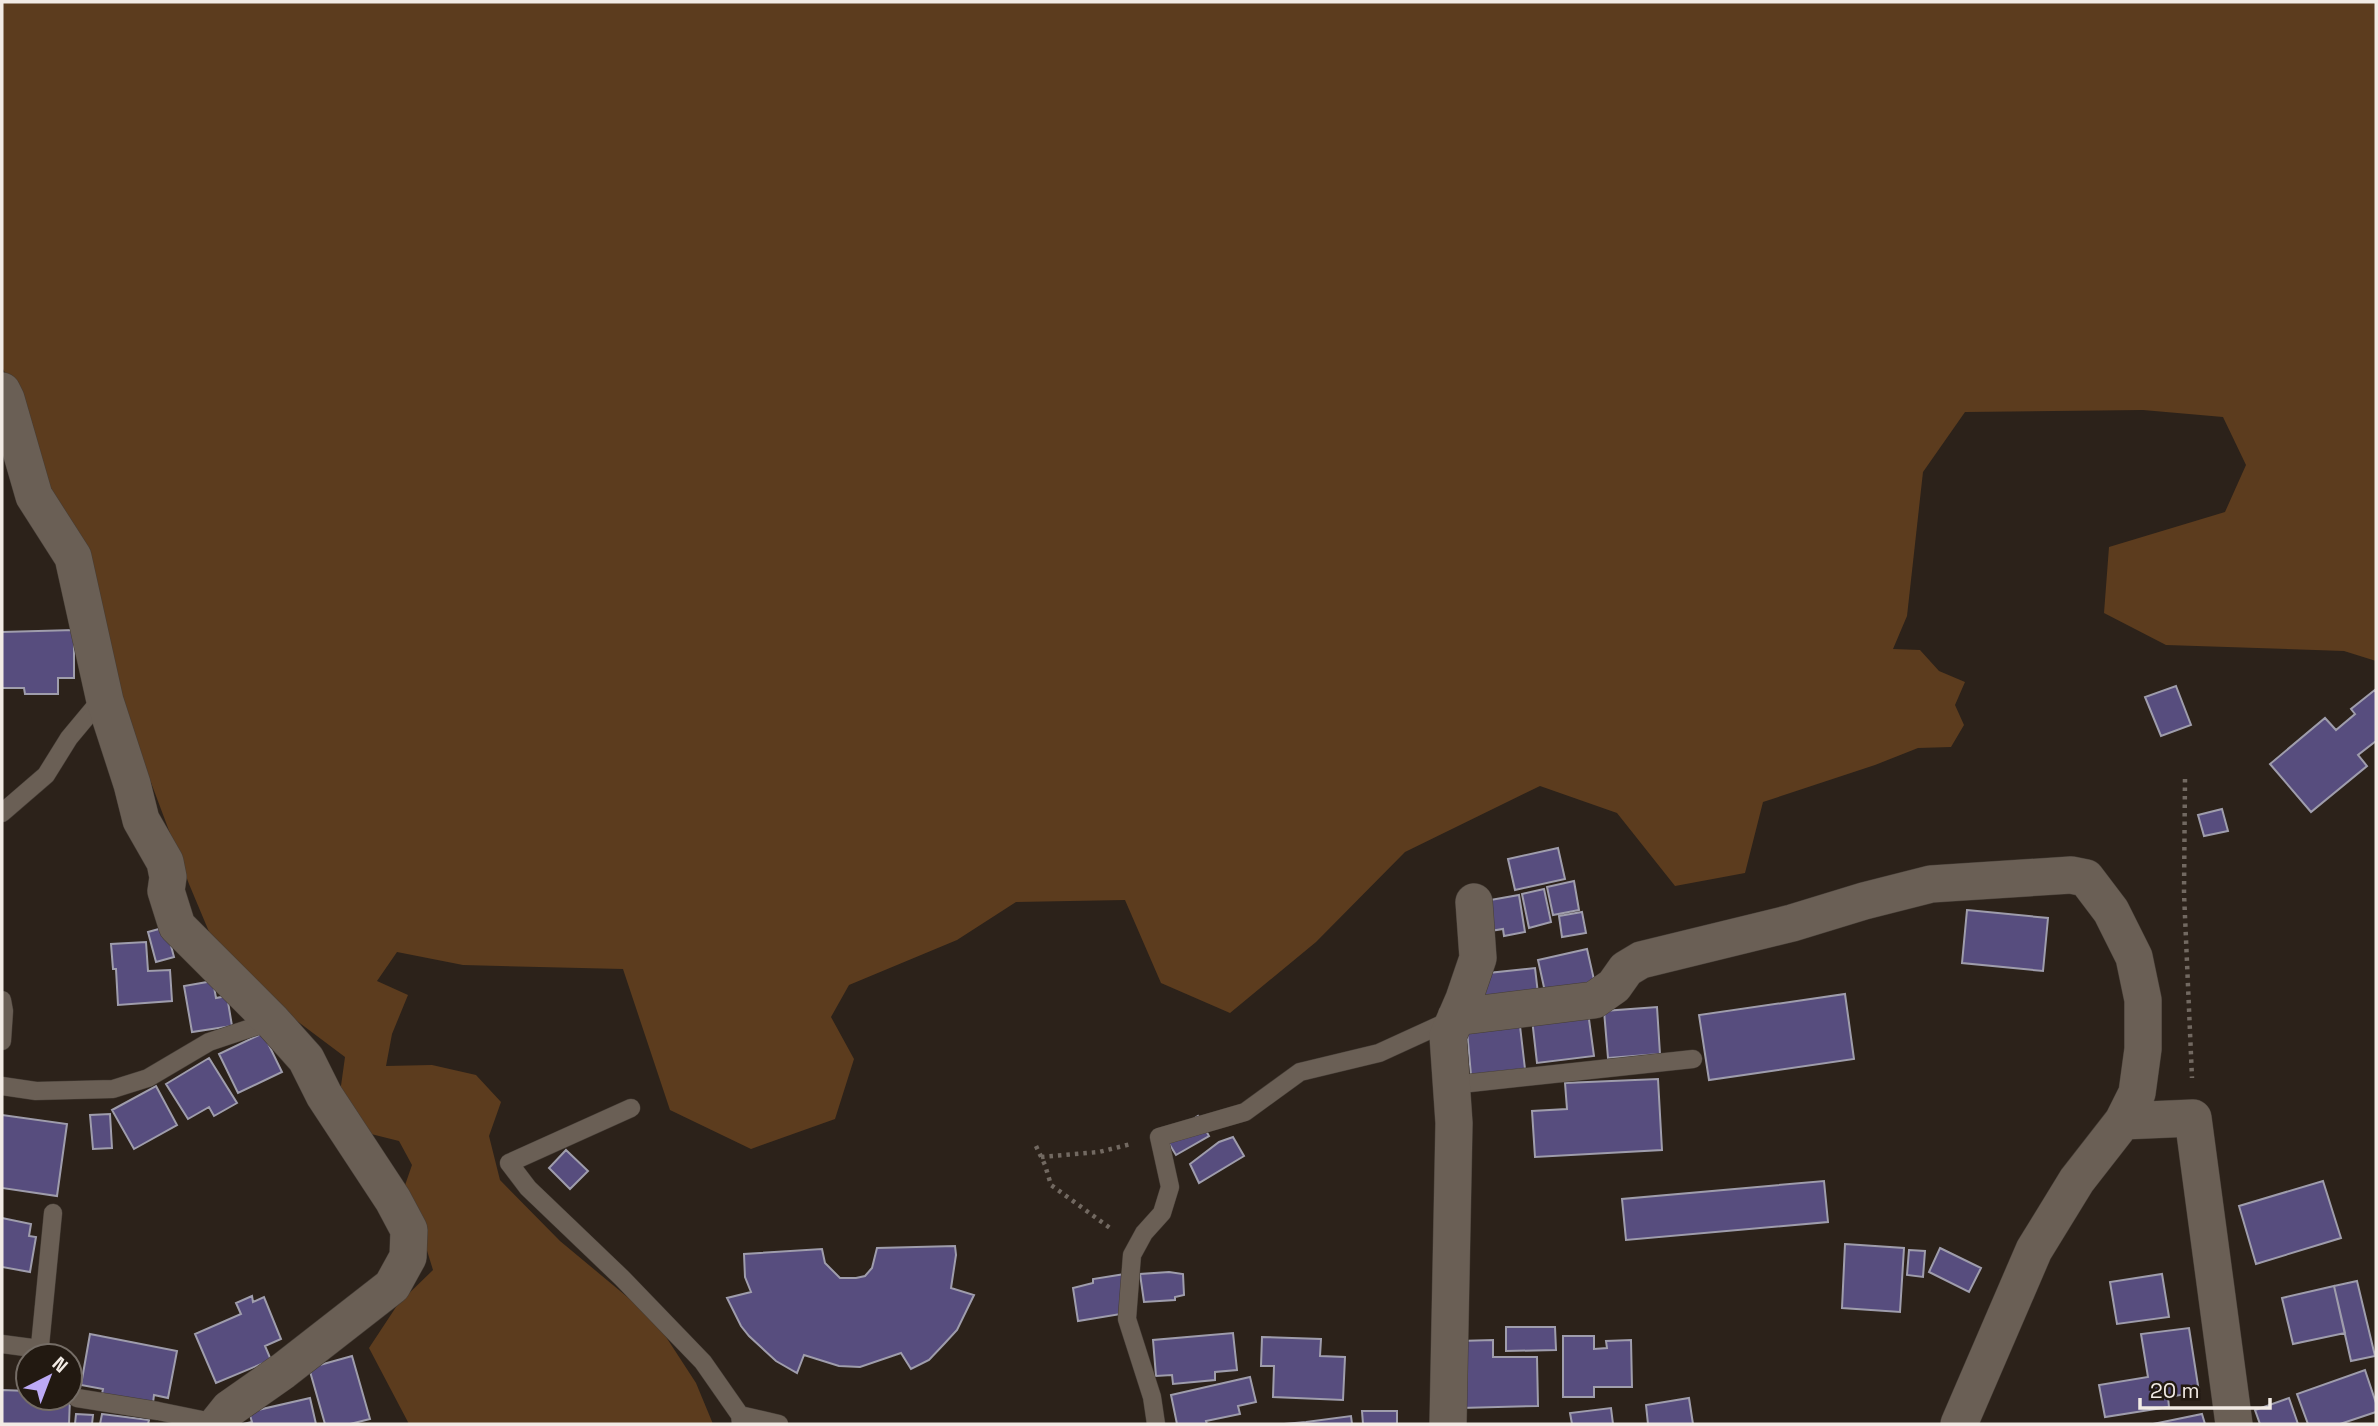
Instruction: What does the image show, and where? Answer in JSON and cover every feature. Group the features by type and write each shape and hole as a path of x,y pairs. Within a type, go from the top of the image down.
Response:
{"street":[{"path":"2,391 34,496 73,557 104,696 141,820 165,862 169,877 166,891 177,926 306,1059 324,1095 393,1200 409,1230 408,1257 391,1286 283,1371 229,1409 217,1424"},
{"path":"1456,1017 1594,1000 1614,986 1626,970 1641,960 1792,923 1931,884 2071,875 2086,878 2111,911 2134,957 2143,1000 2143,1049 2137,1093 2123,1121 2077,1180 2034,1250 1959,1424"},
{"path":"1448,1424 1454,1123 1448,1036 1478,958 1474,902"},
{"path":"2123,1121 2193,1118 2234,1424"}],"lane":[{"path":"2,813 46,775 69,738 104,696"},
{"path":"2,1000 2,1041"},
{"path":"1156,1424 1152,1397 1127,1319 1132,1255 1144,1233 1163,1213 1170,1187 1159,1137 1245,1112 1300,1072 1379,1053 1456,1017"},
{"path":"2,1086 36,1091 113,1089 148,1078 209,1042 272,1021"},
{"path":"1452,1085 1693,1059"},
{"path":"631,1108 509,1163 528,1188 587,1243 703,1362 740,1420 779,1424"},
{"path":"40,1342 53,1213"},
{"path":"84,1399 158,1411 211,1424"}],"path":[{"path":"2185,779 2184,893 2193,1118"},
{"path":"1041,1157 1099,1152 1159,1137"},
{"path":"1036,1146 1051,1185 1136,1248"}],"shaded area":[{"path":"2,2 2376,2 2376,661 2344,651 2166,645 2104,613 2109,547 2225,512 2246,465 2223,417 2143,410 1965,412 1923,472 1907,616 1893,649 1920,650 1939,671 1965,682 1955,705 1964,725 1951,747 1918,748 1763,802 1745,873 1675,886 1617,813 1540,786 1405,852 1316,942 1230,1013 1161,983 1125,900 1016,902 957,940 849,985 831,1017 854,1059 835,1119 751,1149 670,1110 623,969 463,965 397,952 377,981 408,995 392,1034 386,1066 432,1065 476,1075 501,1102 489,1136 500,1180 560,1241 655,1320 696,1383 713,1424 409,1424 369,1348 398,1304 433,1270 420,1228 403,1191 412,1165 399,1141 359,1131 340,1093 345,1057 297,1021 215,946 110,673 41,484 17,396 2,367"}],"building":[{"path":"74,630 74,678 58,678 58,694 25,694 24,688 2,688 2,632"},
{"path":"2176,686 2191,725 2161,736 2145,697"},
{"path":"2376,689 2376,741 2358,755 2367,766 2311,812 2270,764 2325,718 2336,730 2355,714 2351,709"},
{"path":"2222,809 2228,831 2204,836 2198,815"},
{"path":"1558,848 1565,879 1515,890 1508,859"},
{"path":"1574,881 1579,910 1553,915 1547,887"},
{"path":"1544,889 1551,922 1529,928 1522,894"},
{"path":"1519,895 1525,932 1504,936 1503,929 1484,932 1479,902"},
{"path":"1967,910 2048,918 2043,971 1962,963"},
{"path":"1582,912 1586,933 1562,937 1559,916"},
{"path":"166,927 174,957 156,962 148,932"},
{"path":"146,942 148,971 170,970 172,1001 118,1005 116,969 113,969 111,944"},
{"path":"1587,949 1595,984 1547,1001 1538,960"},
{"path":"1535,968 1539,1002 1483,1008 1479,974"},
{"path":"213,981 216,998 227,996 232,1026 192,1032 184,986"},
{"path":"1845,994 1854,1059 1709,1080 1699,1015"},
{"path":"1657,1007 1660,1054 1608,1058 1604,1011"},
{"path":"1588,1012 1594,1056 1537,1063 1532,1019"},
{"path":"1520,1026 1525,1069 1471,1075 1467,1031"},
{"path":"263,1033 282,1072 238,1093 219,1054"},
{"path":"209,1058 237,1103 214,1116 209,1107 188,1119 166,1084"},
{"path":"1658,1079 1662,1150 1535,1157 1532,1111 1567,1109 1565,1083"},
{"path":"156,1086 177,1125 134,1149 112,1110"},
{"path":"110,1114 112,1148 93,1149 90,1115"},
{"path":"2,1115 67,1124 57,1196 2,1188"},
{"path":"1198,1116 1209,1136 1176,1155 1165,1137"},
{"path":"1233,1137 1244,1156 1199,1183 1190,1164 1219,1142"},
{"path":"566,1150 588,1171 570,1189 549,1168"},
{"path":"1824,1181 1828,1222 1626,1240 1622,1199"},
{"path":"2323,1181 2341,1238 2256,1264 2239,1206"},
{"path":"2,1218 31,1224 29,1236 36,1237 30,1272 2,1267"},
{"path":"1845,1244 1904,1248 1900,1312 1842,1308"},
{"path":"955,1246 951,1288 974,1295 957,1330 929,1360 911,1369 901,1353 860,1367 839,1366 804,1355 797,1373 776,1361 749,1336 727,1298 751,1292 745,1277 744,1254 822,1249 825,1263 840,1278 856,1278 865,1276 872,1268 877,1248"},
{"path":"1940,1248 1981,1268 1969,1292 1929,1272"},
{"path":"1909,1250 1925,1251 1923,1277 1907,1275"},
{"path":"1125,1274 1127,1313 1078,1321 1073,1288 1093,1283 1093,1279"},
{"path":"1140,1274 1183,1274 1184,1295 1175,1297 1175,1300 1144,1302"},
{"path":"2162,1274 2169,1317 2117,1324 2110,1282"},
{"path":"2357,1281 2375,1356 2351,1361 2334,1286"},
{"path":"2334,1286 2345,1333 2293,1344 2282,1298"},
{"path":"252,1296 253,1302 264,1297 281,1339 265,1346 271,1360 216,1383 195,1334 241,1314 236,1303"},
{"path":"1506,1327 1555,1327 1556,1350 1506,1351"},
{"path":"2189,1328 2199,1392 2168,1397 2169,1407 2105,1417 2099,1385 2148,1377 2141,1334"},
{"path":"1233,1333 1237,1370 1215,1372 1215,1380 1173,1384 1172,1375 1156,1376 1153,1340"},
{"path":"90,1334 177,1351 168,1398 154,1395 153,1403 102,1394 103,1389 84,1386"},
{"path":"1563,1336 1594,1336 1594,1349 1607,1348 1606,1341 1631,1340 1632,1387 1594,1387 1594,1397 1563,1397"},
{"path":"1262,1337 1321,1339 1320,1356 1345,1357 1343,1400 1273,1397 1274,1366 1261,1366"},
{"path":"1493,1340 1493,1357 1537,1357 1538,1406 1461,1408 1459,1341"},
{"path":"352,1356 370,1419 350,1424 325,1424 309,1368"},
{"path":"2365,1370 2376,1403 2376,1412 2340,1424 2308,1424 2297,1394"},
{"path":"1250,1377 1256,1402 1238,1406 1240,1414 1206,1421 1207,1424 1177,1424 1171,1395"},
{"path":"2,1390 14,1390 14,1412 69,1412 69,1424 2,1424"},
{"path":"310,1398 316,1424 243,1424 252,1422 249,1412"},
{"path":"1689,1398 1693,1424 1648,1424 1646,1405"},
{"path":"2289,1398 2298,1424 2260,1424 2255,1410"},
{"path":"1611,1408 1613,1424 1572,1424 1570,1413"},
{"path":"1362,1411 1397,1411 1397,1424 1363,1424"},
{"path":"76,1414 93,1415 92,1424 75,1424"},
{"path":"102,1414 149,1420 148,1424 100,1424"},
{"path":"2202,1414 2205,1424 2153,1424"},
{"path":"1351,1416 1352,1424 1284,1424 1306,1422"}]}
